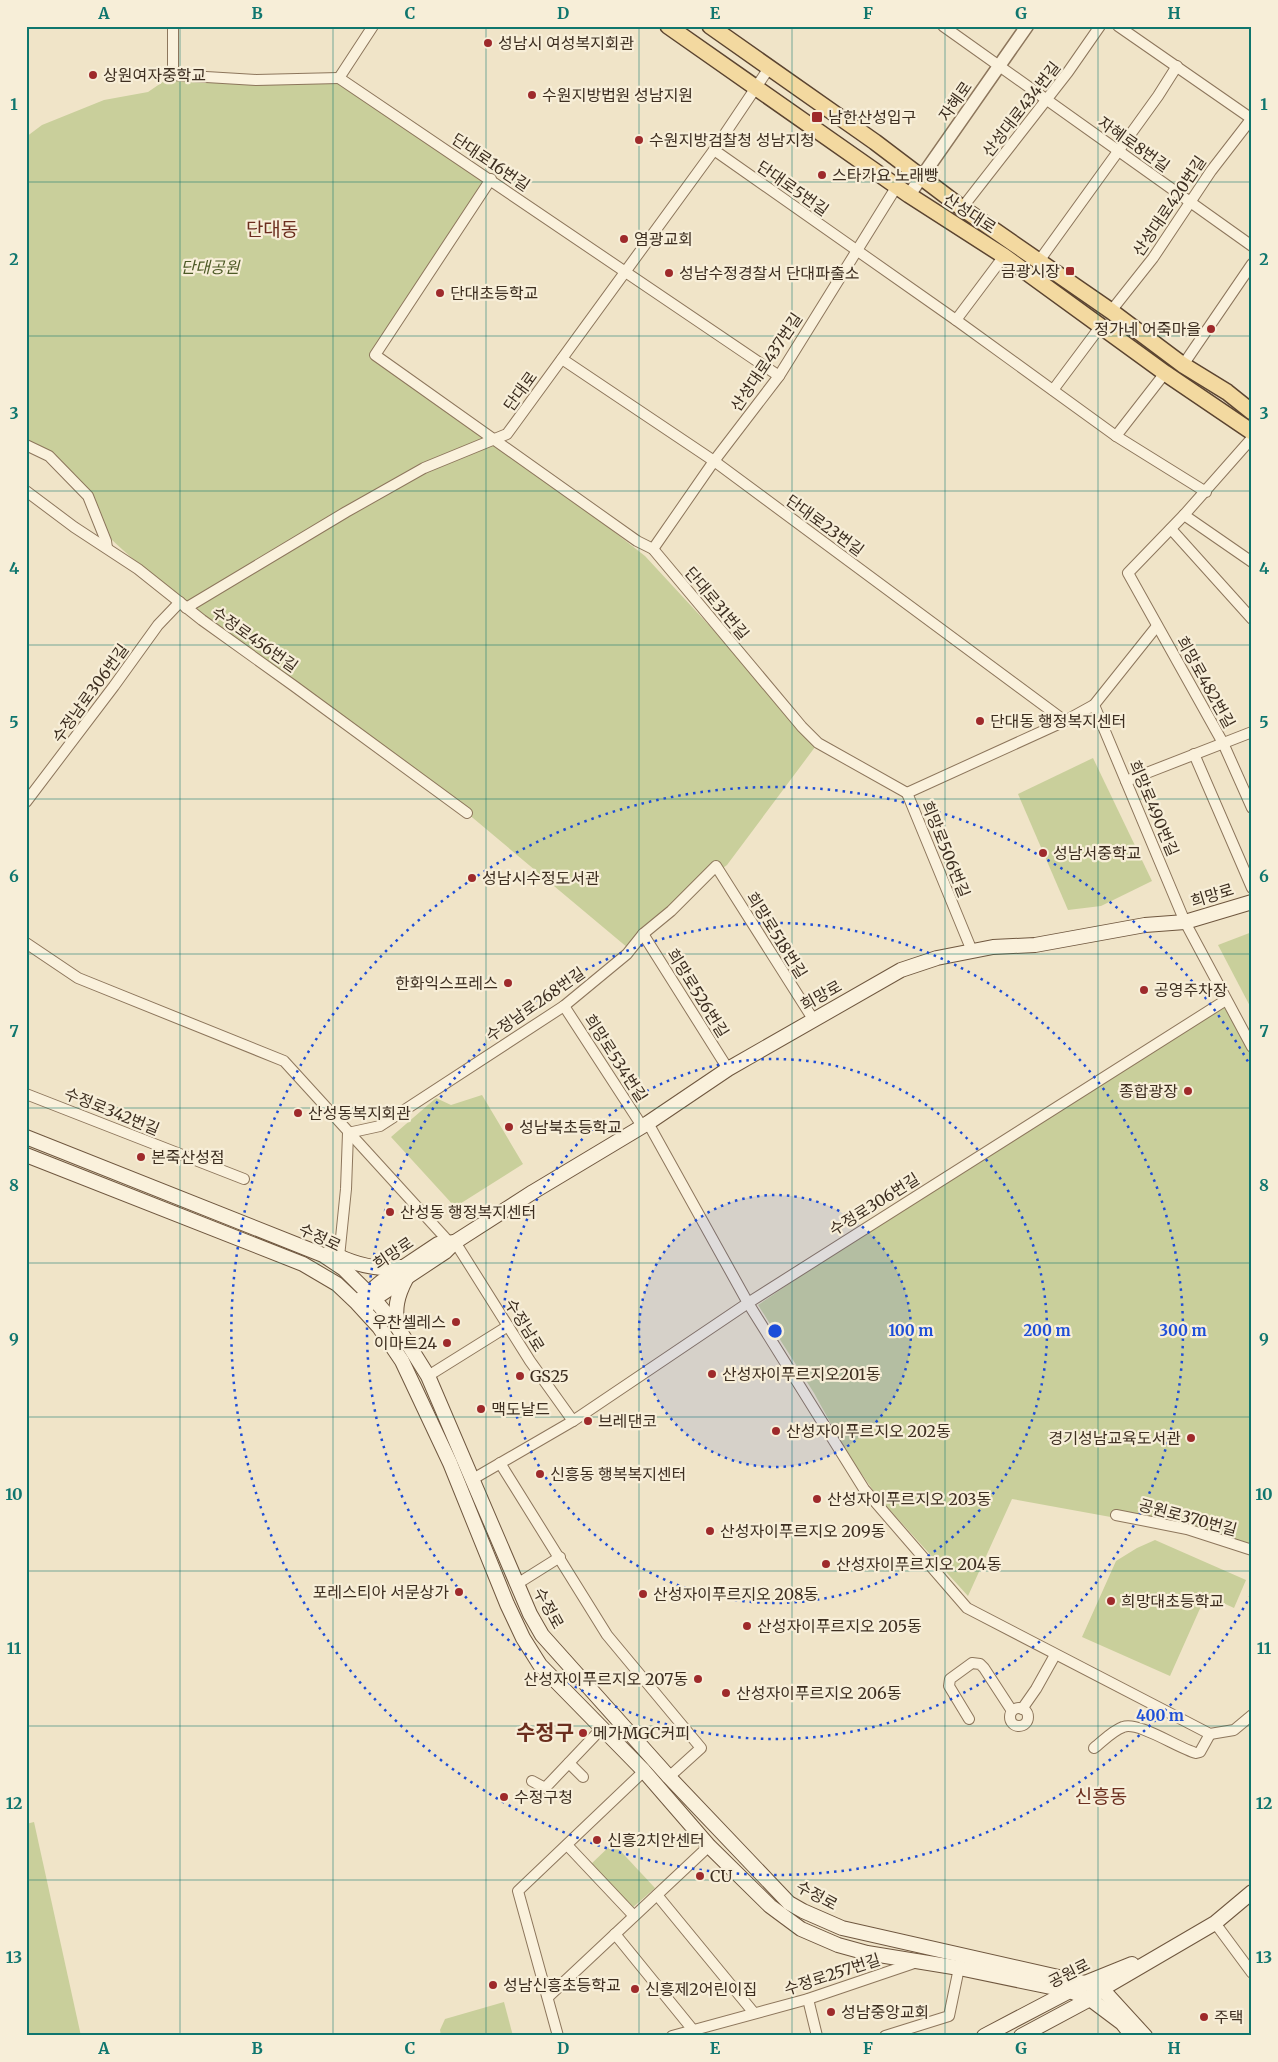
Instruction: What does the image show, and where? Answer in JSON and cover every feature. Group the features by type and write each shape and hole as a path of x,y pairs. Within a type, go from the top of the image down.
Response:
{"main road":[{"name":"산성대로","path":"668,26 909,195 1004,256 1100,327 1252,432"},
{"name":"산성대로","path":"710,26 922,176 962,208 1111,311 1183,365 1250,408"},
{"name":"희망로","path":"365,1301 406,1272 445,1252 452,1243 645,1124 728,1069 901,970 937,958 993,947 1054,942 1145,925 1185,922 1252,902"},
{"name":"수정로","path":"26,1138 300,1246 334,1262 365,1301 378,1327 402,1361 416,1388 450,1464 507,1604 526,1643 540,1664 644,1770 709,1846 770,1906 801,1929 838,1945 918,1962 959,1968 1070,1992 1090,1999 1122,2023 1132,2036"},
{"name":"수정로","path":"26,1155 303,1264 365,1301 398,1328 428,1376 530,1614 542,1635 669,1776 778,1892 803,1911 842,1928 1085,1982 1102,1989 1145,2036"},
{"path":"300,1246 322,1248 339,1257 370,1267 406,1272 395,1313 398,1328"},
{"name":"공원로","path":"1021,2036 1090,1999 1102,1989 1215,1922 1252,1892"},
{"name":"공원로","path":"984,2036 1070,1992 1085,1982 1172,1948"}],"street":[{"path":"173,26 173,75 256,80 339,78 373,26"},
{"name":"자혜로8번길","path":"943,26 1252,246"},
{"name":"자혜로","path":"909,195 1000,67 1026,26"},
{"name":"산성대로434번길","path":"962,208 1047,100 1100,26"},
{"path":"1118,26 1252,119"},
{"path":"1039,261 1158,96 1177,66"},
{"name":"단대로","path":"183,605 424,468 507,434 714,150 769,68"},
{"name":"단대로16번길","path":"339,78 626,270 779,376"},
{"name":"산성대로420번길","path":"1111,311 1153,258 1230,145 1252,119"},
{"name":"단대로5번길","path":"714,150 956,320 1116,436 1206,492"},
{"name":"단대로31번길","path":"491,179 375,355 496,439 637,541 653,549 802,727 818,743 907,793"},
{"name":"산성대로437번길","path":"653,549 714,461 779,376 897,186"},
{"path":"956,320 1004,256"},
{"path":"1183,365 1252,264"},
{"path":"1053,390 1100,327"},
{"name":"단대로23번길","path":"562,359 714,461 1065,721"},
{"path":"1116,436 1165,373"},
{"path":"1252,438 1206,492 1171,529 1252,619"},
{"path":"26,445 48,456 88,496 107,548"},
{"name":"수정로456번길","path":"26,491 138,570 467,813"},
{"path":"1184,515 1252,562"},
{"name":"희망로482번길","path":"1171,529 1128,573 1223,743 1252,808"},
{"name":"수정남로306번길","path":"26,802 158,625 183,605"},
{"name":"희망로506번길","path":"972,951 907,793 1065,721 1094,705 1157,626"},
{"name":"희망로490번길","path":"1094,705 1185,922 1252,1047"},
{"path":"1126,781 1252,732"},
{"path":"1194,754 1252,888"},
{"name":"수정남로268번길","path":"348,1133 380,1126 564,1006 627,954 643,934 671,911 716,866"},
{"name":"희망로518번길","path":"716,866 813,1020"},
{"name":"희망로526번길","path":"643,934 728,1069"},
{"name":"수정남로","path":"26,943 78,978 284,1061 348,1133 452,1243 573,1421"},
{"name":"수정로306번길","path":"473,1479 573,1421 748,1303 1226,1000"},
{"name":"희망로534번길","path":"564,1006 645,1124 748,1303 864,1489 967,1608 1210,1734"},
{"name":"수정로342번길","path":"30,1095 244,1179"},
{"path":"339,1257 346,1189 348,1133"},
{"path":"428,1376 508,1326"},
{"path":"500,1463 607,1635 701,1748 669,1776"},
{"name":"공원로370번길","path":"1116,1515 1187,1529 1252,1550"},
{"path":"517,1584 560,1557"},
{"path":"526,1643 542,1635"},
{"path":"969,1719 949,1686 950,1679 972,1663 980,1664 1017,1710 1036,1689 1055,1655"},
{"path":"1094,1748 1128,1725 1144,1729 1163,1740 1196,1753 1200,1752 1206,1744 1210,1734 1234,1730 1252,1715"},
{"path":"532,1781 545,1788 602,1728"},
{"path":"569,1763 583,1778"},
{"path":"558,2036 518,1891 644,1770"},
{"path":"567,1845 634,1916"},
{"path":"548,1997 709,1846"},
{"path":"657,1895 754,2013"},
{"path":"1215,1922 1252,1973"},
{"path":"615,1934 693,2030"},
{"name":"수정로257번길","path":"672,2036 808,1999 918,1962"},
{"path":"885,2036 948,2016 959,1968"},
{"path":"808,1999 818,2036"}],"green space":[{"name":"단대공원","path":"173,75 339,78 382,106 484,183 371,356 495,439 645,556 818,743 727,865 699,885 628,948 467,813 180,602 101,530 102,516 88,496 49,456 26,445 26,137 42,125 104,100 148,92"},
{"path":"1093,758 1152,881 1101,906 1068,910 1018,794"},
{"path":"1252,932 1252,1010 1218,945"},
{"path":"1225,1005 1252,1055 1252,1548 1182,1530 1012,1499 968,1596 877,1496 847,1453 814,1393 758,1305 853,1240"},
{"path":"482,1095 523,1164 455,1207 391,1137 436,1098 451,1105"},
{"path":"1155,1540 1246,1580 1234,1608 1206,1595 1170,1676 1082,1637 1116,1561"},
{"path":"34,1822 81,2036 26,2036 26,1824"},
{"path":"613,1843 655,1888 631,1909 590,1865"},
{"path":"504,2002 513,2036 441,2036 440,2030 445,2019"}],"place":[{"name":"성남시 여성복지회관","path":"488,43"},
{"name":"상원여자중학교","path":"93,75"},
{"name":"수원지방법원 성남지원","path":"532,95"},
{"name":"남한산성입구","path":"817,117"},
{"name":"수원지방검찰청 성남지청","path":"639,140"},
{"name":"스타가요 노래빵","path":"822,175"},
{"name":"염광교회","path":"624,239"},
{"name":"금광시장","path":"1070,271"},
{"name":"성남수정경찰서 단대파출소","path":"669,273"},
{"name":"단대초등학교","path":"440,293"},
{"name":"정가네 어죽마을","path":"1211,329"},
{"name":"단대동 행정복지센터","path":"980,721"},
{"name":"성남서중학교","path":"1043,853"},
{"name":"성남시수정도서관","path":"472,878"},
{"name":"한화익스프레스","path":"508,983"},
{"name":"공영주차장","path":"1144,990"},
{"name":"종합광장","path":"1188,1091"},
{"name":"산성동복지회관","path":"298,1113"},
{"name":"성남북초등학교","path":"509,1127"},
{"name":"본죽산성점","path":"141,1157"},
{"name":"산성동 행정복지센터","path":"390,1212"},
{"name":"우찬셀레스","path":"456,1322"},
{"name":"이마트24","path":"447,1343"},
{"name":"산성자이푸르지오201동","path":"712,1374"},
{"name":"GS25","path":"520,1376"},
{"name":"맥도날드","path":"481,1409"},
{"name":"브레댄코","path":"588,1421"},
{"name":"산성자이푸르지오 202동","path":"776,1431"},
{"name":"경기성남교육도서관","path":"1191,1438"},
{"name":"신흥동 행복복지센터","path":"540,1474"},
{"name":"산성자이푸르지오 203동","path":"817,1499"},
{"name":"산성자이푸르지오 209동","path":"710,1531"},
{"name":"산성자이푸르지오 204동","path":"826,1564"},
{"name":"포레스티아 서문상가","path":"459,1592"},
{"name":"산성자이푸르지오 208동","path":"643,1594"},
{"name":"희망대초등학교","path":"1111,1601"},
{"name":"산성자이푸르지오 205동","path":"747,1626"},
{"name":"산성자이푸르지오 207동","path":"698,1679"},
{"name":"산성자이푸르지오 206동","path":"726,1693"},
{"name":"메가MGC커피","path":"583,1733"},
{"name":"수정구청","path":"504,1797"},
{"name":"신흥2치안센터","path":"597,1840"},
{"name":"CU","path":"700,1876"},
{"name":"성남신흥초등학교","path":"493,1985"},
{"name":"신흥제2어린이집","path":"635,1989"},
{"name":"성남중앙교회","path":"831,2012"},
{"name":"주택","path":"1204,2017"}],"district":[{"name":"단대동","path":"272,229"},
{"name":"수정구","path":"545,1732"},
{"name":"신흥동","path":"1101,1796"}]}
